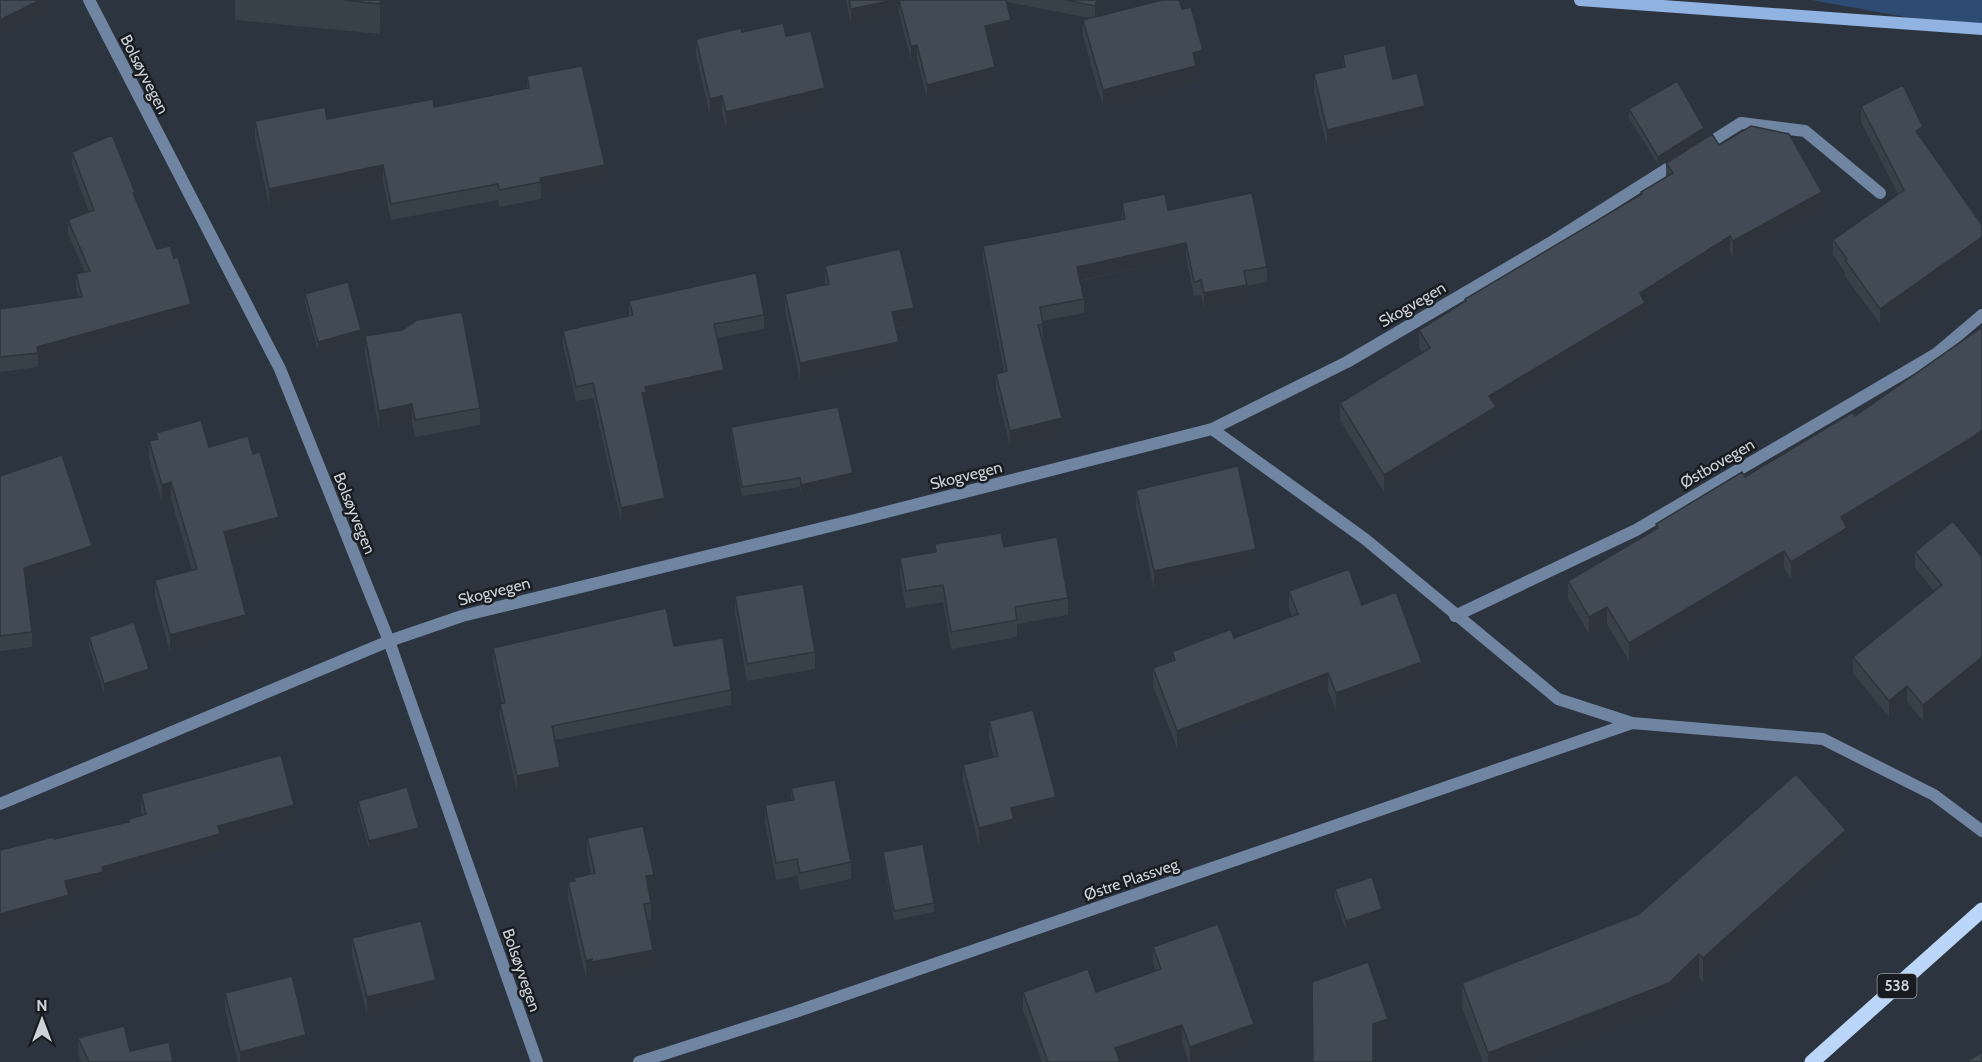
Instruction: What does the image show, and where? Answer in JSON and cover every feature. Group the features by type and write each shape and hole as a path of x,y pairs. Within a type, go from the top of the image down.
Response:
{"main road":[{"path":"1580,0 1982,29"},
{"name":"538","path":"1812,1062 1982,910"}],"street":[{"name":"Bolsøyvegen","path":"89,0 158,138 280,369 389,641 537,1062"},
{"name":"Skogvegen","path":"0,804 389,641 462,616 855,520 1212,429 1357,356 1550,243 1741,123 1805,131 1880,193"},
{"name":"Østbovegen","path":"1455,616 1636,530 1936,354 1982,315"},
{"path":"1212,429 1365,539 1455,616 1558,699 1632,723 1823,739 1934,795 1982,831"},
{"name":"Østre Plassveg","path":"639,1062 795,1012 1632,723"}],"shaded area":[{"path":"1812,0 1982,0 1982,31"}],"building":[{"path":"0,0 40,0 0,20"},
{"path":"343,0 381,0 380,4"},
{"path":"849,0 893,0 851,9"},
{"path":"899,0 1006,0 1011,20 985,26 995,67 927,85 917,45 911,46"},
{"path":"1066,0 1097,0 1095,6"},
{"path":"1162,0 1179,0 1182,9 1191,7 1203,50 1193,53 1196,66 1103,90 1083,20"},
{"path":"783,23 786,36 811,31 825,88 726,112 722,96 710,99 696,39 741,28 742,32"},
{"path":"1385,45 1393,79 1417,73 1425,106 1327,130 1314,74 1345,67 1343,55"},
{"path":"582,66 605,165 540,178 541,182 499,190 498,184 391,204 383,165 269,189 255,121 325,107 327,119 433,99 434,107 529,88 527,76"},
{"path":"1677,81 1704,128 1658,157 1629,109"},
{"path":"1903,85 1923,127 1916,131 1982,225 1982,237 1880,309 1833,240 1904,190 1861,106"},
{"path":"1751,126 1789,134 1822,192 1733,241 1730,236 1640,293 1645,303 1489,396 1496,407 1384,475 1340,403 1430,348 1419,330 1466,301 1465,299 1642,194 1641,192 1673,173 1666,163 1712,134 1719,145"},
{"path":"112,135 157,249 170,246 174,258 178,257 191,304 37,347 38,353 0,357 0,309 82,297 76,274 90,271 68,220 94,210 72,152"},
{"path":"1252,193 1267,267 1244,271 1247,285 1204,293 1201,280 1194,282 1186,243 1077,267 1084,299 1040,307 1043,324 1038,325 1062,418 1010,431 996,374 1007,371 983,246 1125,219 1122,203 1165,194 1168,210"},
{"path":"900,249 914,308 892,312 899,342 800,363 785,294 829,284 825,266"},
{"path":"756,273 764,315 714,324 724,370 645,387 647,392 642,393 665,498 621,508 593,383 576,387 563,331 633,315 629,301"},
{"path":"348,282 361,330 318,342 305,294"},
{"path":"462,312 480,408 415,420 412,404 379,411 365,336 402,330 417,320"},
{"path":"1982,327 1982,430 1841,517 1847,528 1791,562 1784,551 1629,643 1607,607 1589,617 1568,581 1658,528 1656,524 1742,472 1745,477 1853,412 1855,416"},
{"path":"838,407 853,473 801,485 800,478 742,487 731,427"},
{"path":"201,420 209,447 248,436 253,454 260,452 279,517 224,532 246,615 170,635 155,580 197,569 171,482 162,485 149,441 158,439 156,433"},
{"path":"62,455 92,546 24,568 32,632 0,636 0,476"},
{"path":"1238,466 1256,549 1154,571 1136,490"},
{"path":"1953,521 1982,557 1982,657 1923,705 1907,686 1889,701 1853,657 1942,585 1915,552"},
{"path":"1001,533 1004,547 1057,537 1068,598 1015,607 1017,620 951,632 943,585 906,591 900,558 936,552 935,544"},
{"path":"1349,569 1362,605 1396,592 1422,662 1336,693 1328,673 1177,731 1153,668 1175,660 1172,652 1231,629 1234,638 1298,614 1289,591"},
{"path":"803,584 815,652 747,664 735,596"},
{"path":"666,608 674,646 723,638 731,690 552,726 560,767 517,776 500,704 505,703 493,648"},
{"path":"134,622 149,669 104,684 89,637"},
{"path":"1033,710 1056,797 1011,808 1014,819 979,828 963,765 998,756 989,721"},
{"path":"281,755 294,805 218,826 220,834 102,867 103,872 65,881 69,895 0,914 0,850 129,822 129,819 146,814 141,794"},
{"path":"1796,774 1846,830 1703,958 1699,954 1669,983 1488,1053 1462,983 1639,914"},
{"path":"835,780 851,862 800,873 797,859 776,863 765,805 794,800 791,788"},
{"path":"407,787 419,828 369,841 358,801"},
{"path":"643,826 654,875 646,876 651,903 644,904 653,950 592,962 592,959 586,961 568,882 575,881 574,878 595,873 587,838"},
{"path":"923,844 934,903 894,911 883,852"},
{"path":"1372,877 1382,909 1346,921 1335,889"},
{"path":"421,921 436,980 367,997 352,938"},
{"path":"1218,924 1254,1024 1190,1047 1182,1025 1115,1048 1120,1062 1048,1062 1023,992 1088,969 1096,992 1161,969 1153,947"},
{"path":"1368,962 1388,1019 1373,1024 1373,1062 1313,1062 1312,982"},
{"path":"292,976 306,1035 240,1052 225,993"},
{"path":"124,1026 130,1051 169,1042 173,1062 89,1062 78,1038"},
{"path":"1982,1052 1982,1062 1966,1062"}]}
